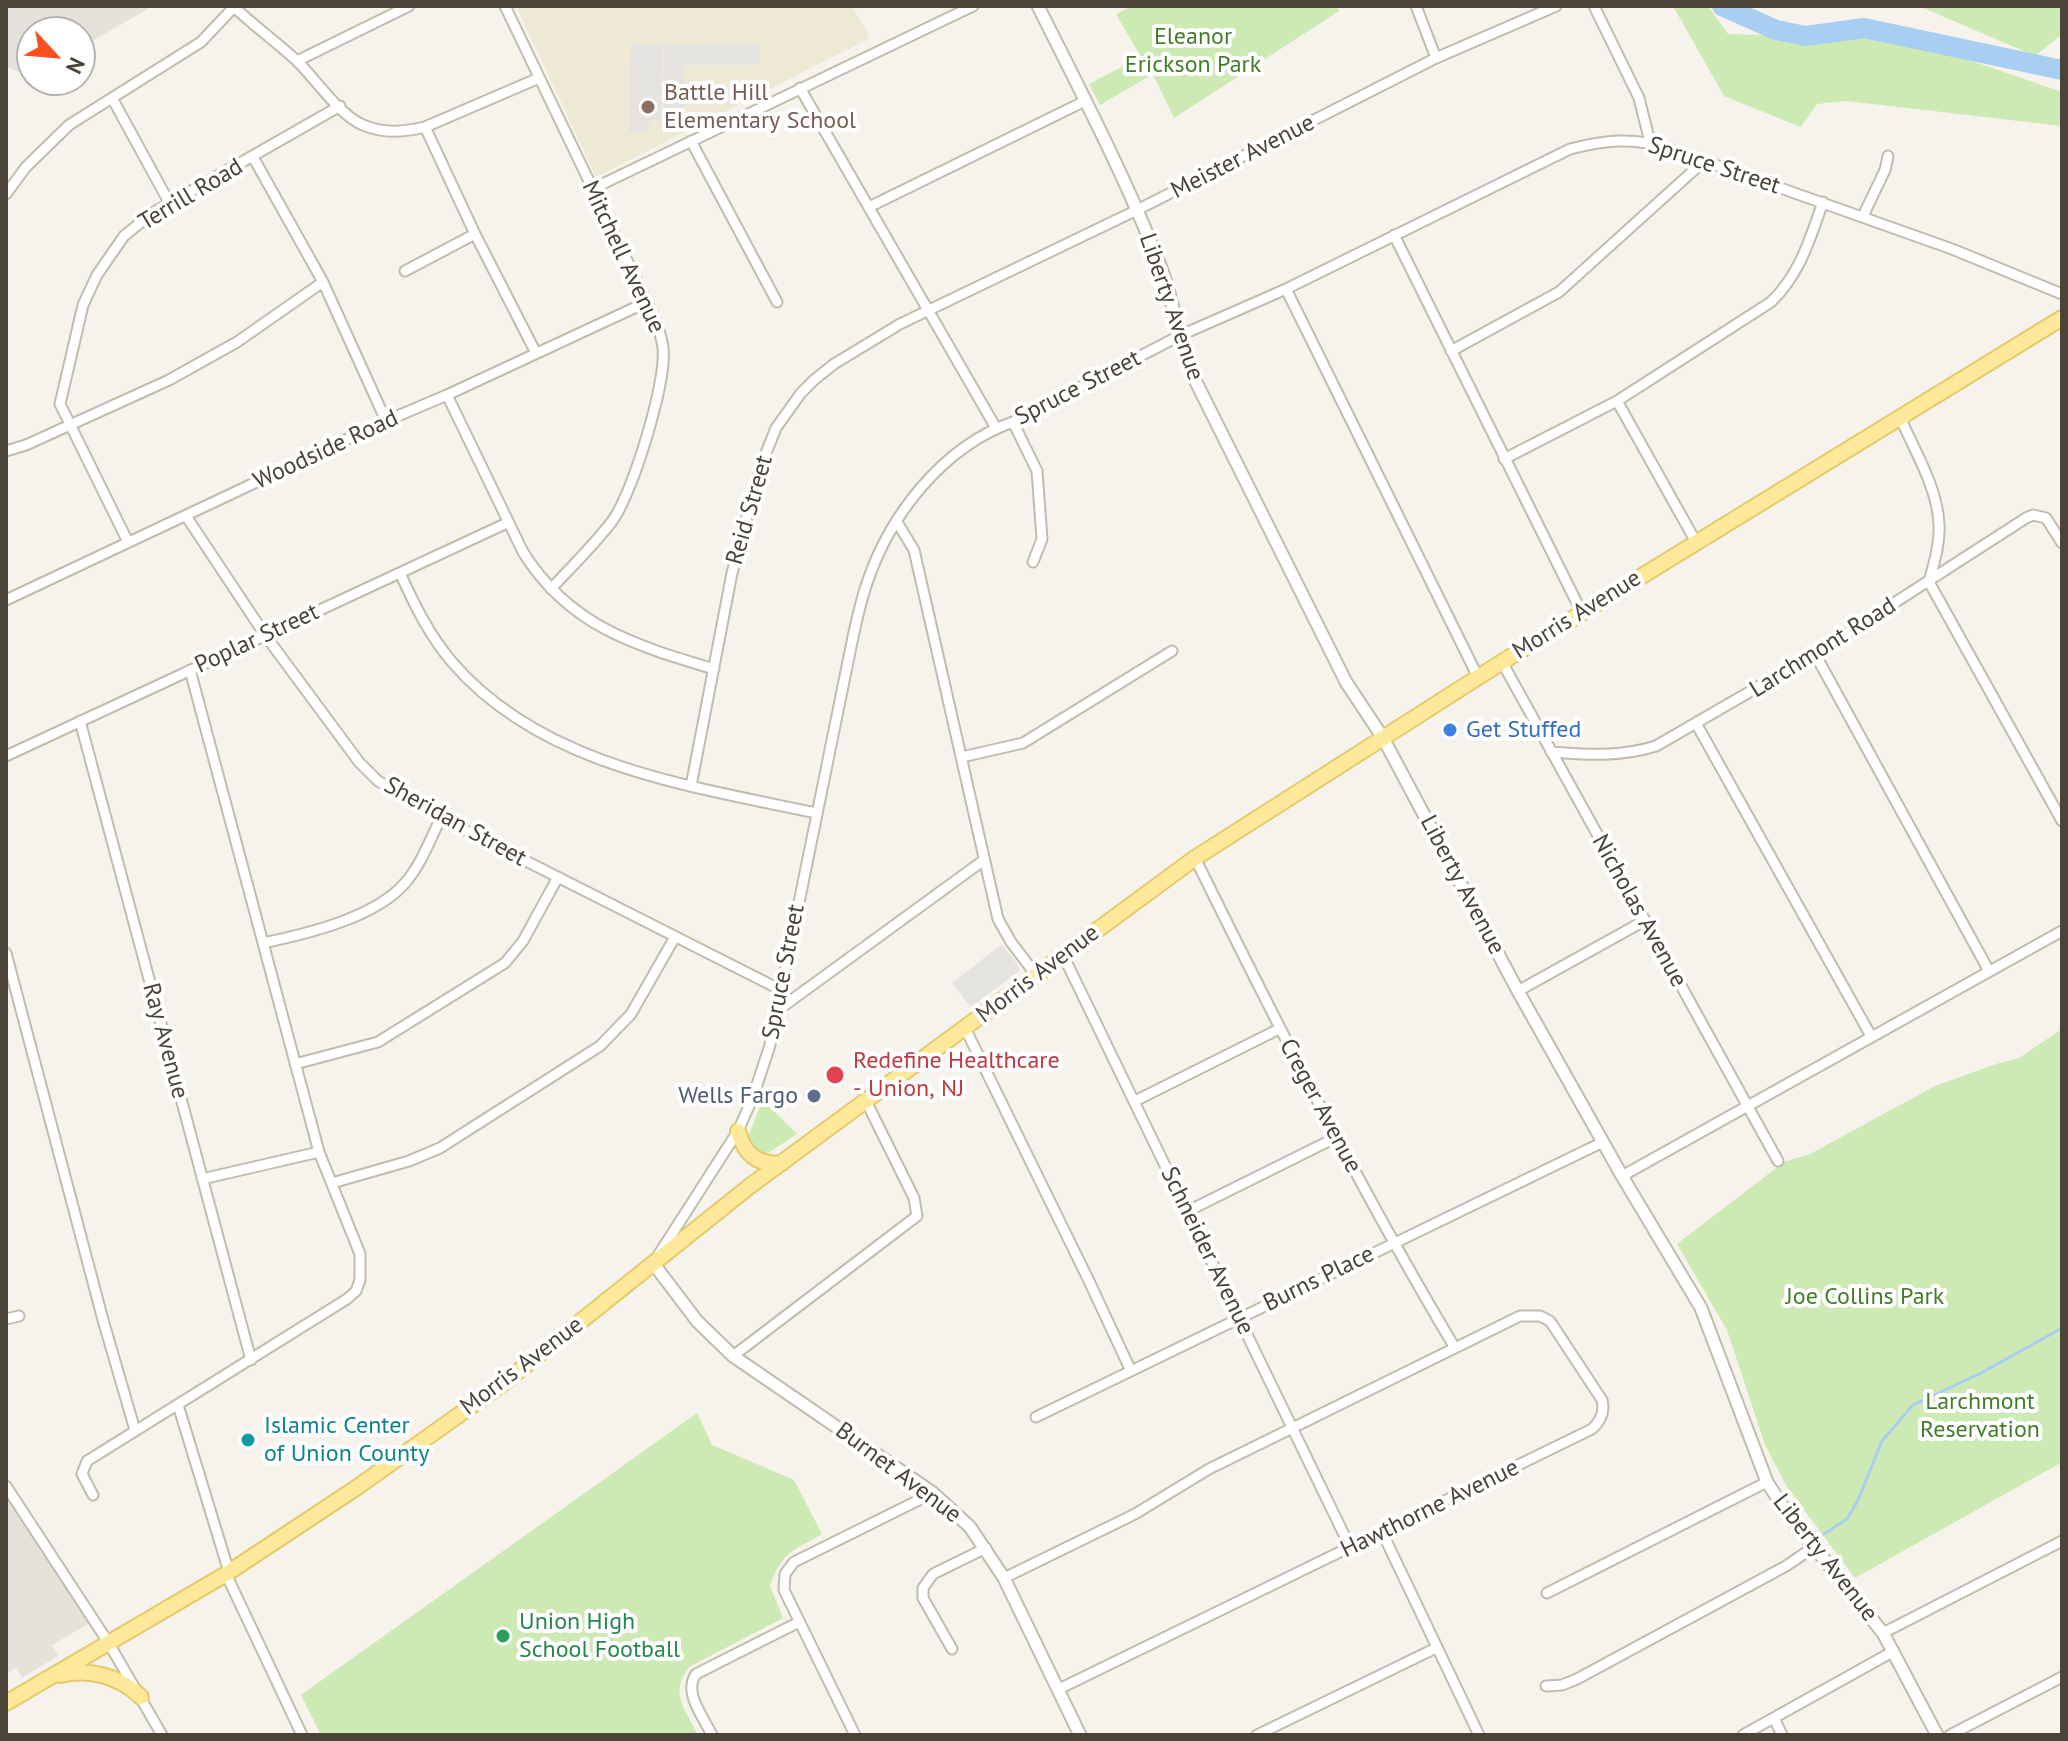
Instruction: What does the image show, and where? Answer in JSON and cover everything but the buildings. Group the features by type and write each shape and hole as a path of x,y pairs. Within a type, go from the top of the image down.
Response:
{"main road":[{"name":"Morris Avenue","path":"6,1703 228,1573 356,1488 509,1380 782,1163 1195,858 1502,662 2062,318"},
{"path":"738,1131 746,1151 755,1159 782,1163"},
{"path":"52,1677 88,1673 110,1676 132,1688 141,1697"}],"street":[{"path":"297,61 409,6"},
{"name":"Mitchell Avenue","path":"505,6 647,302 660,331 664,350 663,373 628,496 613,520 551,589"},
{"path":"592,189 973,6"},
{"name":"Liberty Avenue","path":"1038,6 1137,210 1163,272 1192,374 1346,682 1383,738 1518,991 1622,1176 1701,1308 1767,1482 1883,1633 1937,1735"},
{"path":"1416,6 1436,58"},
{"name":"Meister Avenue","path":"930,311 1436,58 1556,6"},
{"path":"1594,6 1639,98 1650,142"},
{"path":"6,194 46,145 69,125 201,42 234,7 297,61 359,123 383,131 409,131 425,127 539,78"},
{"path":"800,88 996,428"},
{"path":"112,98 170,204"},
{"path":"869,207 1085,101"},
{"name":"Terrill Road","path":"128,542 60,404 89,291 105,259 124,236 151,214 340,106"},
{"path":"425,127 536,353"},
{"path":"691,141 777,302"},
{"name":"Spruce Street","path":"653,1263 738,1131 763,1070 867,581 897,522 915,495 948,459 996,428 1179,336 1286,289 1570,149 1607,141 1650,142 1863,216 2022,275 2062,294"},
{"path":"1863,216 1885,170 1888,156"},
{"path":"253,157 323,282 386,421"},
{"path":"1451,351 1559,292 1703,162"},
{"path":"1504,459 1617,401 1771,302 1787,286 1800,266 1823,202"},
{"path":"405,271 475,234"},
{"path":"1394,235 1582,613"},
{"path":"6,451 169,380 237,342 323,282"},
{"path":"1286,289 1478,677"},
{"name":"Woodside Road","path":"6,600 647,302"},
{"name":"Reid Street","path":"691,786 732,573 760,468 776,428 801,393 834,364 900,324 930,311"},
{"path":"447,395 507,523 536,573 551,589 575,611 621,638 714,669"},
{"path":"1617,401 1696,542"},
{"path":"1900,417 1934,499 1939,523 1938,547 1929,582 2062,821"},
{"path":"1013,422 1037,471 1042,539 1033,562"},
{"name":"Larchmont Road","path":"1551,752 1606,756 1656,746 1815,654 2033,515 2041,515 2050,522 2062,543"},
{"name":"Sheridan Street","path":"186,516 265,635 359,762 378,781 441,818 781,990"},
{"path":"897,522 914,550 998,919 1036,975"},
{"name":"Poplar Street","path":"6,756 507,523"},
{"path":"400,573 433,635 452,662 484,693 527,723 621,767 691,786 816,813"},
{"path":"962,757 1023,743 1172,651"},
{"path":"1815,654 1989,971"},
{"name":"Nicholas Avenue","path":"1502,662 1778,1161"},
{"path":"93,1495 82,1474 87,1461 356,1291 362,1269 360,1254 319,1152 190,670"},
{"name":"Ray Avenue","path":"80,721 251,1360"},
{"path":"1697,725 1871,1036"},
{"path":"263,943 329,926 376,905 404,885 441,818"},
{"name":"Creger Avenue","path":"1195,858 1279,1029 1392,1243 1455,1348"},
{"path":"778,1010 984,860"},
{"path":"295,1064 378,1042 505,963 523,941 558,877"},
{"path":"1518,991 1644,921"},
{"path":"1622,1176 2062,931"},
{"path":"332,1183 409,1161 440,1148 600,1046 631,1014 675,937"},
{"path":"6,953 135,1430"},
{"name":"Schneider Avenue","path":"1063,955 1350,1547"},
{"path":"965,1028 1131,1371"},
{"path":"1135,1101 1279,1029"},
{"path":"733,1356 917,1216 914,1198 866,1101"},
{"path":"1188,1211 1337,1137"},
{"name":"Burns Place","path":"1036,1417 1603,1142"},
{"path":"202,1179 319,1152"},
{"name":"Burnet Avenue","path":"653,1263 697,1321 733,1356 933,1493 970,1527 1004,1578 1080,1735"},
{"path":"6,1319 19,1316"},
{"name":"Hawthorne Avenue","path":"1059,1689 1581,1435 1601,1419 1604,1408 1602,1400 1557,1329 1540,1316 1520,1316 1455,1348"},
{"path":"1004,1578 1135,1514 1209,1469 1455,1348"},
{"path":"178,1405 228,1573 302,1735"},
{"path":"1547,1593 1767,1482"},
{"path":"6,1486 108,1642 162,1735"},
{"path":"855,1735 784,1590 785,1574 794,1562 933,1493"},
{"path":"1382,1532 1479,1735"},
{"path":"1883,1633 2062,1541"},
{"path":"1546,1686 1562,1685 1577,1679 1786,1566 1814,1547"},
{"path":"952,1649 923,1598 923,1588 933,1574 986,1548"},
{"path":"712,1735 690,1692 690,1684 696,1674 799,1622"},
{"path":"1257,1735 1436,1648"},
{"path":"1743,1735 1894,1651"},
{"path":"1950,1735 2062,1677"},
{"path":"1774,1718 1782,1735"}],"shaded area":[{"path":"6,6 144,6 148,9 96,39 96,16 16,16 16,71 6,67"},
{"name":"Battle Hill Elementary School","path":"516,6 852,6 870,38 596,177"},
{"path":"631,44 662,44 661,119 651,120 646,132 629,133"},
{"path":"664,44 760,45 759,65 685,65 682,118 663,119"},
{"path":"1002,944 1020,968 1019,971 971,1007 952,983"},
{"path":"6,1477 93,1621 52,1645 58,1656 22,1678 16,1668 6,1674"}],"green space":[{"name":"Eleanor Erickson Park","path":"1133,6 1336,6 1339,11 1174,118 1153,74 1100,105 1089,84 1141,57 1116,14"},
{"path":"1673,6 1708,6 1728,34 1908,39 2062,92 2062,126 1847,101 1817,104 1801,127 1724,96"},
{"path":"1919,6 2062,6 2062,34 2035,56"},
{"name":"Larchmont Reservation","path":"2062,1029 2062,1462 1855,1578 1787,1487 1765,1445 1727,1330 1677,1244 1784,1162 1810,1154 1935,1086 2019,1058"},
{"path":"763,1100 797,1134 765,1155 746,1141"},
{"path":"697,1413 712,1445 794,1480 822,1534 789,1554 774,1575 770,1586 783,1618 689,1667 683,1676 681,1701 698,1735 321,1735 301,1695"}],"waterway":[{"path":"1722,6 1776,30 1806,36 1864,28 2062,70"},
{"path":"1824,1534 1847,1519 1882,1441 1913,1405 1981,1373 2062,1328"}],"place":[{"name":"Battle Hill Elementary School","path":"648,107"},
{"name":"Get Stuffed","path":"1450,730"},
{"name":"Redefine Healthcare - Union, NJ","path":"835,1075"},
{"name":"Wells Fargo","path":"814,1096"},
{"name":"Islamic Center of Union County","path":"248,1440"},
{"name":"Union High School Football","path":"503,1636"}],"park label":[{"name":"Joe Collins Park","path":"1865,1297"}]}
